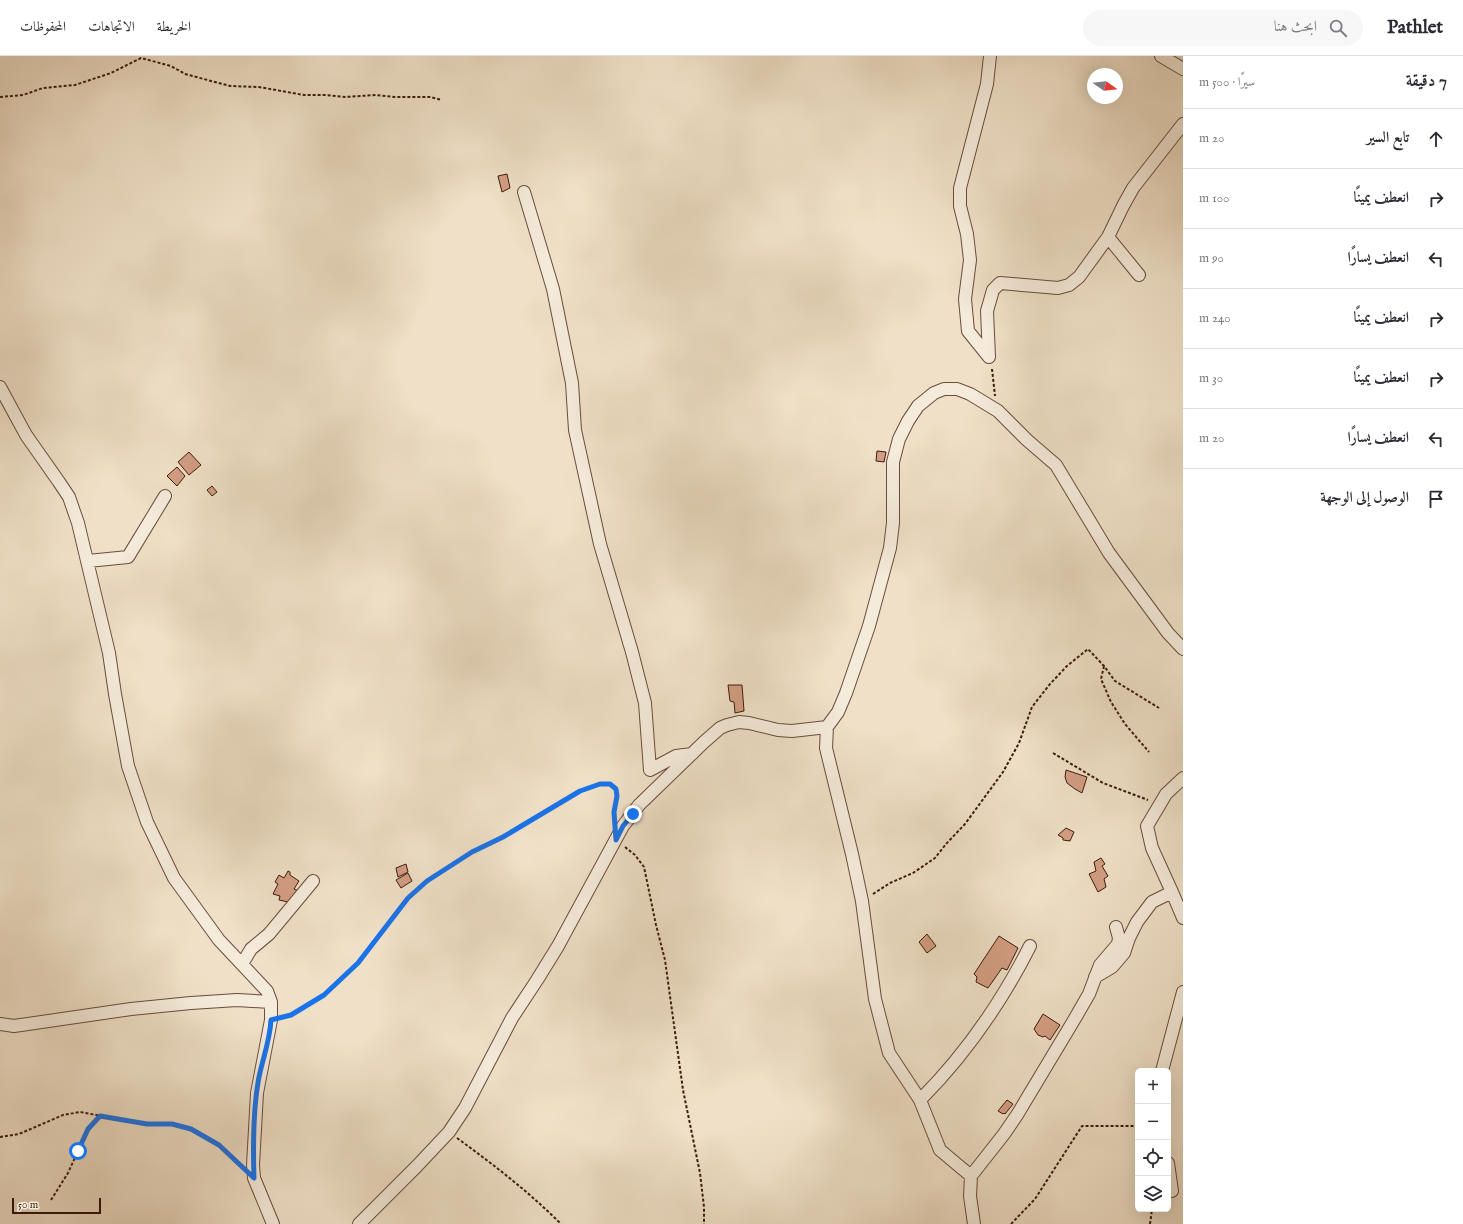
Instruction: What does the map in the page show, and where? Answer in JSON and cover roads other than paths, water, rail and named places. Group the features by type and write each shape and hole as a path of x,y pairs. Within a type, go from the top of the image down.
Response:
{"street":[{"path":"990,56 987,84 960,188 960,206 967,234 970,260 965,299 968,331 989,357 987,311 993,290 1000,283 1058,288 1069,285 1079,277 1108,237 1133,188 1183,124"},
{"path":"1161,56 1183,69"},
{"path":"524,192 553,289 572,383 575,430 600,544 632,652 645,703 650,770 676,756 692,754"},
{"path":"1108,237 1139,275"},
{"path":"0,387 26,435 69,497 78,523 109,653 128,766 147,822 174,878 219,940 267,991 271,1002 271,1020 268,1043 259,1077 257,1093 254,1178 273,1224"},
{"path":"971,1176 940,1150 920,1100 889,1053 875,999 862,901 826,748 827,727 838,712 846,693 869,626 890,548 893,523 893,462 899,439 918,406 934,393 944,389 957,389 970,394 998,411 1027,440 1056,465 1109,553 1168,633 1183,649"},
{"path":"88,561 128,557 165,496"},
{"path":"359,1224 449,1132 465,1108 512,1018 558,946 623,826 639,805 720,728 732,722 763,725 778,730 792,731 827,727"},
{"path":"1183,778 1166,794 1147,826 1152,848 1183,918"},
{"path":"242,964 251,950 269,934 313,881"},
{"path":"1095,977 1112,967 1124,953 1137,922 1152,902 1172,892"},
{"path":"974,1224 970,1196 971,1176 1004,1134 1020,1110 1074,1020 1089,994 1102,963 1118,944 1120,938 1116,927"},
{"path":"920,1100 940,1080 992,1013 1019,968 1030,946"},
{"path":"1163,1068 1183,992"},
{"path":"0,1024 14,1026 131,1009 218,1000 271,1002"},
{"path":"1170,1176 1172,1191"}]}
